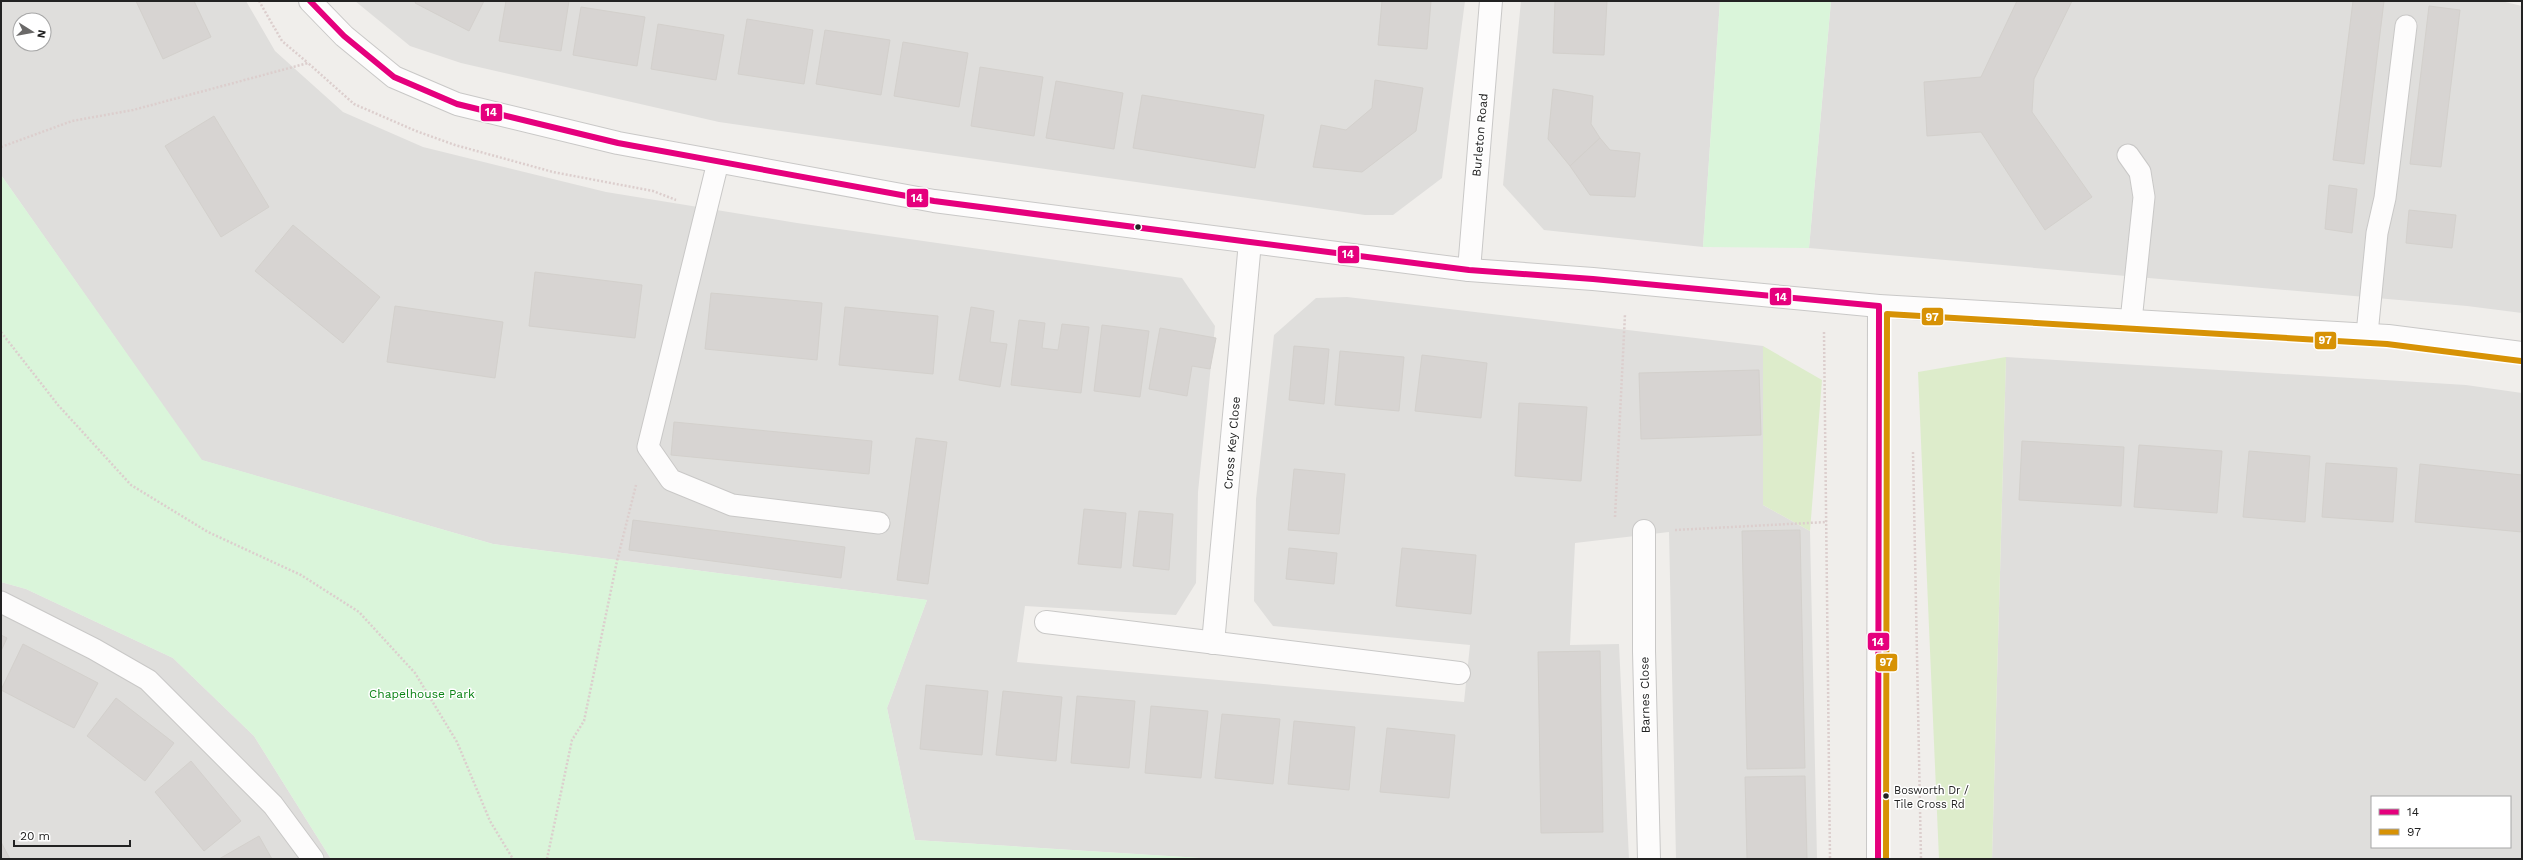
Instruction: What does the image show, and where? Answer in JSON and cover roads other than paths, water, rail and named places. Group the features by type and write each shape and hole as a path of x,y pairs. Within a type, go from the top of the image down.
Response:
{"street":[{"path":"310,1 344,36 394,77 457,104 618,143 934,200 1469,270 1593,279 1626,284 1879,306 2367,334 2522,353"},
{"name":"Burleton Road","path":"1469,270 1491,1"},
{"name":"Cross Key Close","path":"1213,643 1250,242"},
{"path":"1878,859 1879,306"},
{"name":"Barnes Close","path":"1644,531 1644,651 1649,859"},
{"path":"1046,622 1459,673"}],"lane":[{"path":"2367,334 2377,232 2385,198 2406,26"},
{"path":"2128,155 2140,172 2144,197 2131,321"},
{"path":"718,162 707,212 648,447 671,480 732,505 879,523"},
{"path":"1,602 94,649 148,680 273,805 313,859"}],"place":[{"name":"Bosworth Dr / Tile Cross Rd","path":"1886,796"}],"park label":[{"name":"Chapelhouse Park","path":"422,694"}]}
